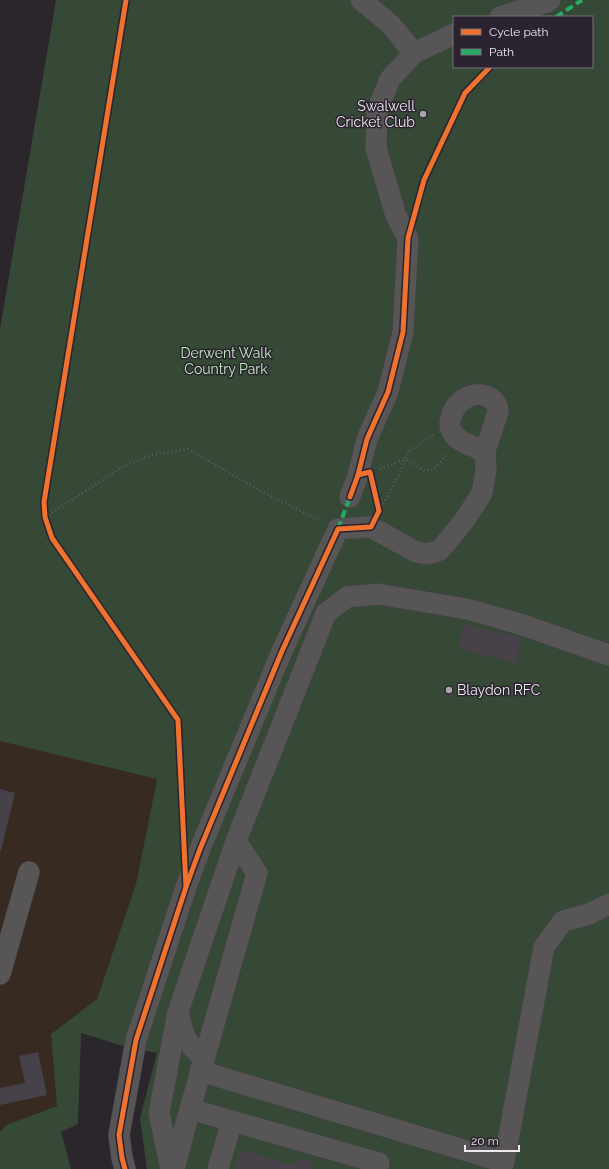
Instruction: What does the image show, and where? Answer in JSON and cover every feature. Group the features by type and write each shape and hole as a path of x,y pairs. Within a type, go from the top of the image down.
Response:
{"street":[{"path":"361,0 391,25 414,53"},
{"path":"503,16 550,0"},
{"path":"350,497 364,473 367,438 388,392 403,332 408,238 396,216 376,148 377,110 390,79 414,53 453,34"},
{"path":"125,1169 119,1135 136,1040 183,895 200,849 279,659 338,530 375,519 416,552 428,554 440,550 464,521 482,493 486,470 485,451"},
{"path":"171,1169 159,1113 178,1012 236,841 326,613 347,597 378,594 467,609 517,623 609,655"},
{"path":"174,1169 257,873 236,841"},
{"path":"0,974 29,872"},
{"path":"178,1012 181,1029 185,1039 202,1065 504,1162 544,947 563,921 589,914 609,904"},
{"path":"190,1109 379,1163"},
{"path":"218,1169 232,1121"}],"path":[{"path":"375,519 400,473 409,451 418,444"},
{"path":"45,517 121,468 151,455 188,449 264,492 338,530"},
{"path":"364,473 405,459 425,471 434,469 442,460"},
{"path":"375,519 377,503"}],"shaded area":[{"path":"0,741 157,778 136,884 97,999 51,1034 57,1106 6,1125 0,1132"}],"green space":[{"name":"Derwent Walk Country Park","path":"56,0 609,0 609,1169 147,1169 140,1118 157,1053 129,1048 81,1033 78,1124 61,1132 71,1169 0,1169 0,1132 6,1125 57,1106 51,1034 97,999 136,884 157,779 0,741 0,329"}],"building":[{"path":"464,624 522,638 516,663 458,649"},
{"path":"0,789 15,793 1,851 0,851"},
{"path":"38,1052 47,1095 0,1105 0,1088 25,1083 19,1056"},
{"path":"240,1150 293,1165 300,1158 310,1161 313,1169 235,1169"}],"marked path":[{"path":"558,16 582,0"},
{"path":"338,529 350,497"}],"cycle path":[{"path":"126,0 44,502 45,517 52,538 178,720 186,887"},
{"path":"350,497 358,475 367,439 388,392 403,332 408,238 424,180 465,93 489,68"},
{"path":"125,1169 119,1135 136,1040 186,887 200,849 282,651 338,529 371,527 379,511 370,472 358,475"}],"place":[{"name":"Swalwell Cricket Club","path":"423,114"},
{"name":"Blaydon RFC","path":"449,690"}]}
